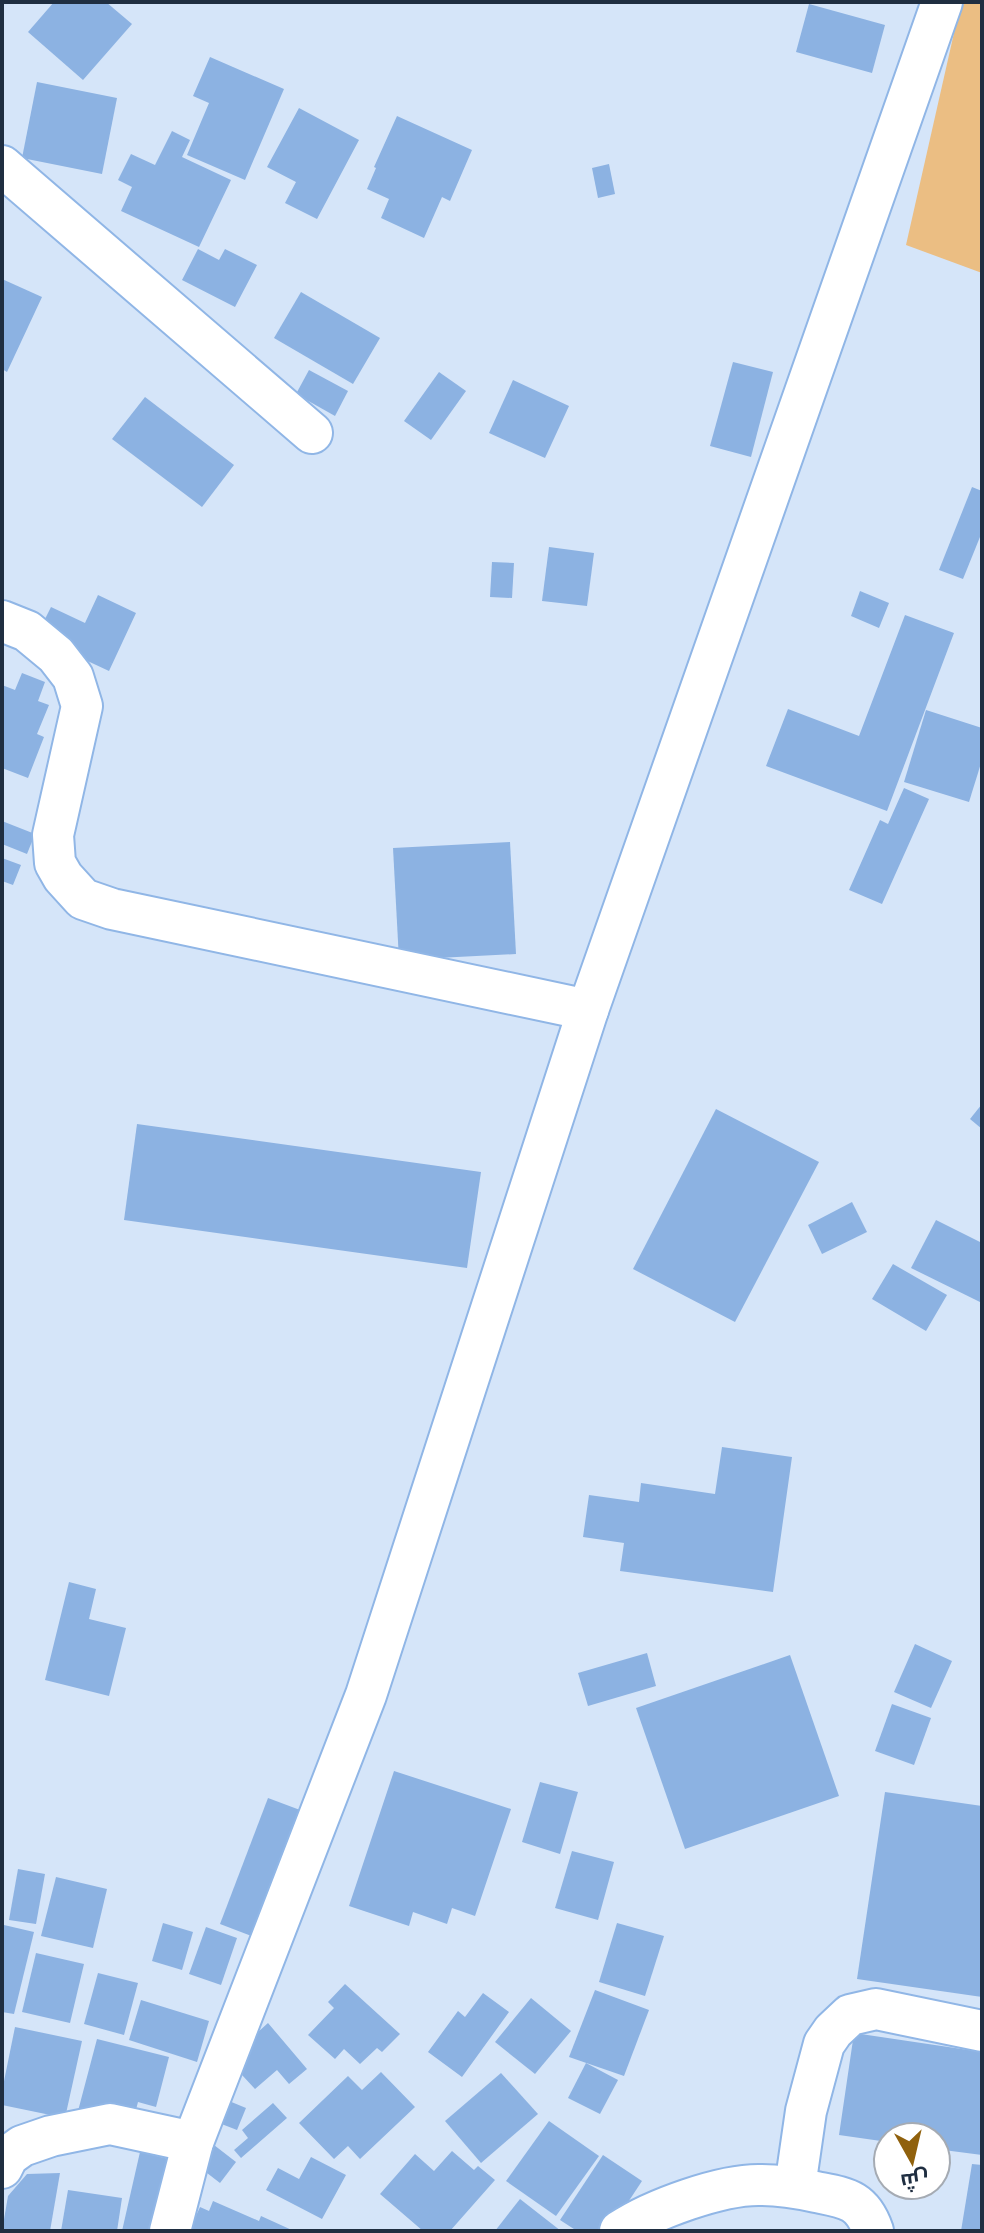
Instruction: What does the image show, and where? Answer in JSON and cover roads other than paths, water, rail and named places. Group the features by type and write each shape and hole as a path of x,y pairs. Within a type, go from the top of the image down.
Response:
{"street":[{"path":"170,2231 193,2142 366,1695 588,1010 942,2"},
{"path":"2,166 312,433"},
{"path":"2,621 27,631 56,655 73,677 82,706 53,835 55,863 83,899 128,913 588,1010"},
{"path":"795,2187 806,2111 824,2044 850,2015 876,2009 982,2031"},
{"path":"4,2159 22,2146 51,2136 110,2124 193,2142"},
{"path":"620,2231 680,2202 758,2184 795,2187 851,2199 869,2219 873,2231"}]}
